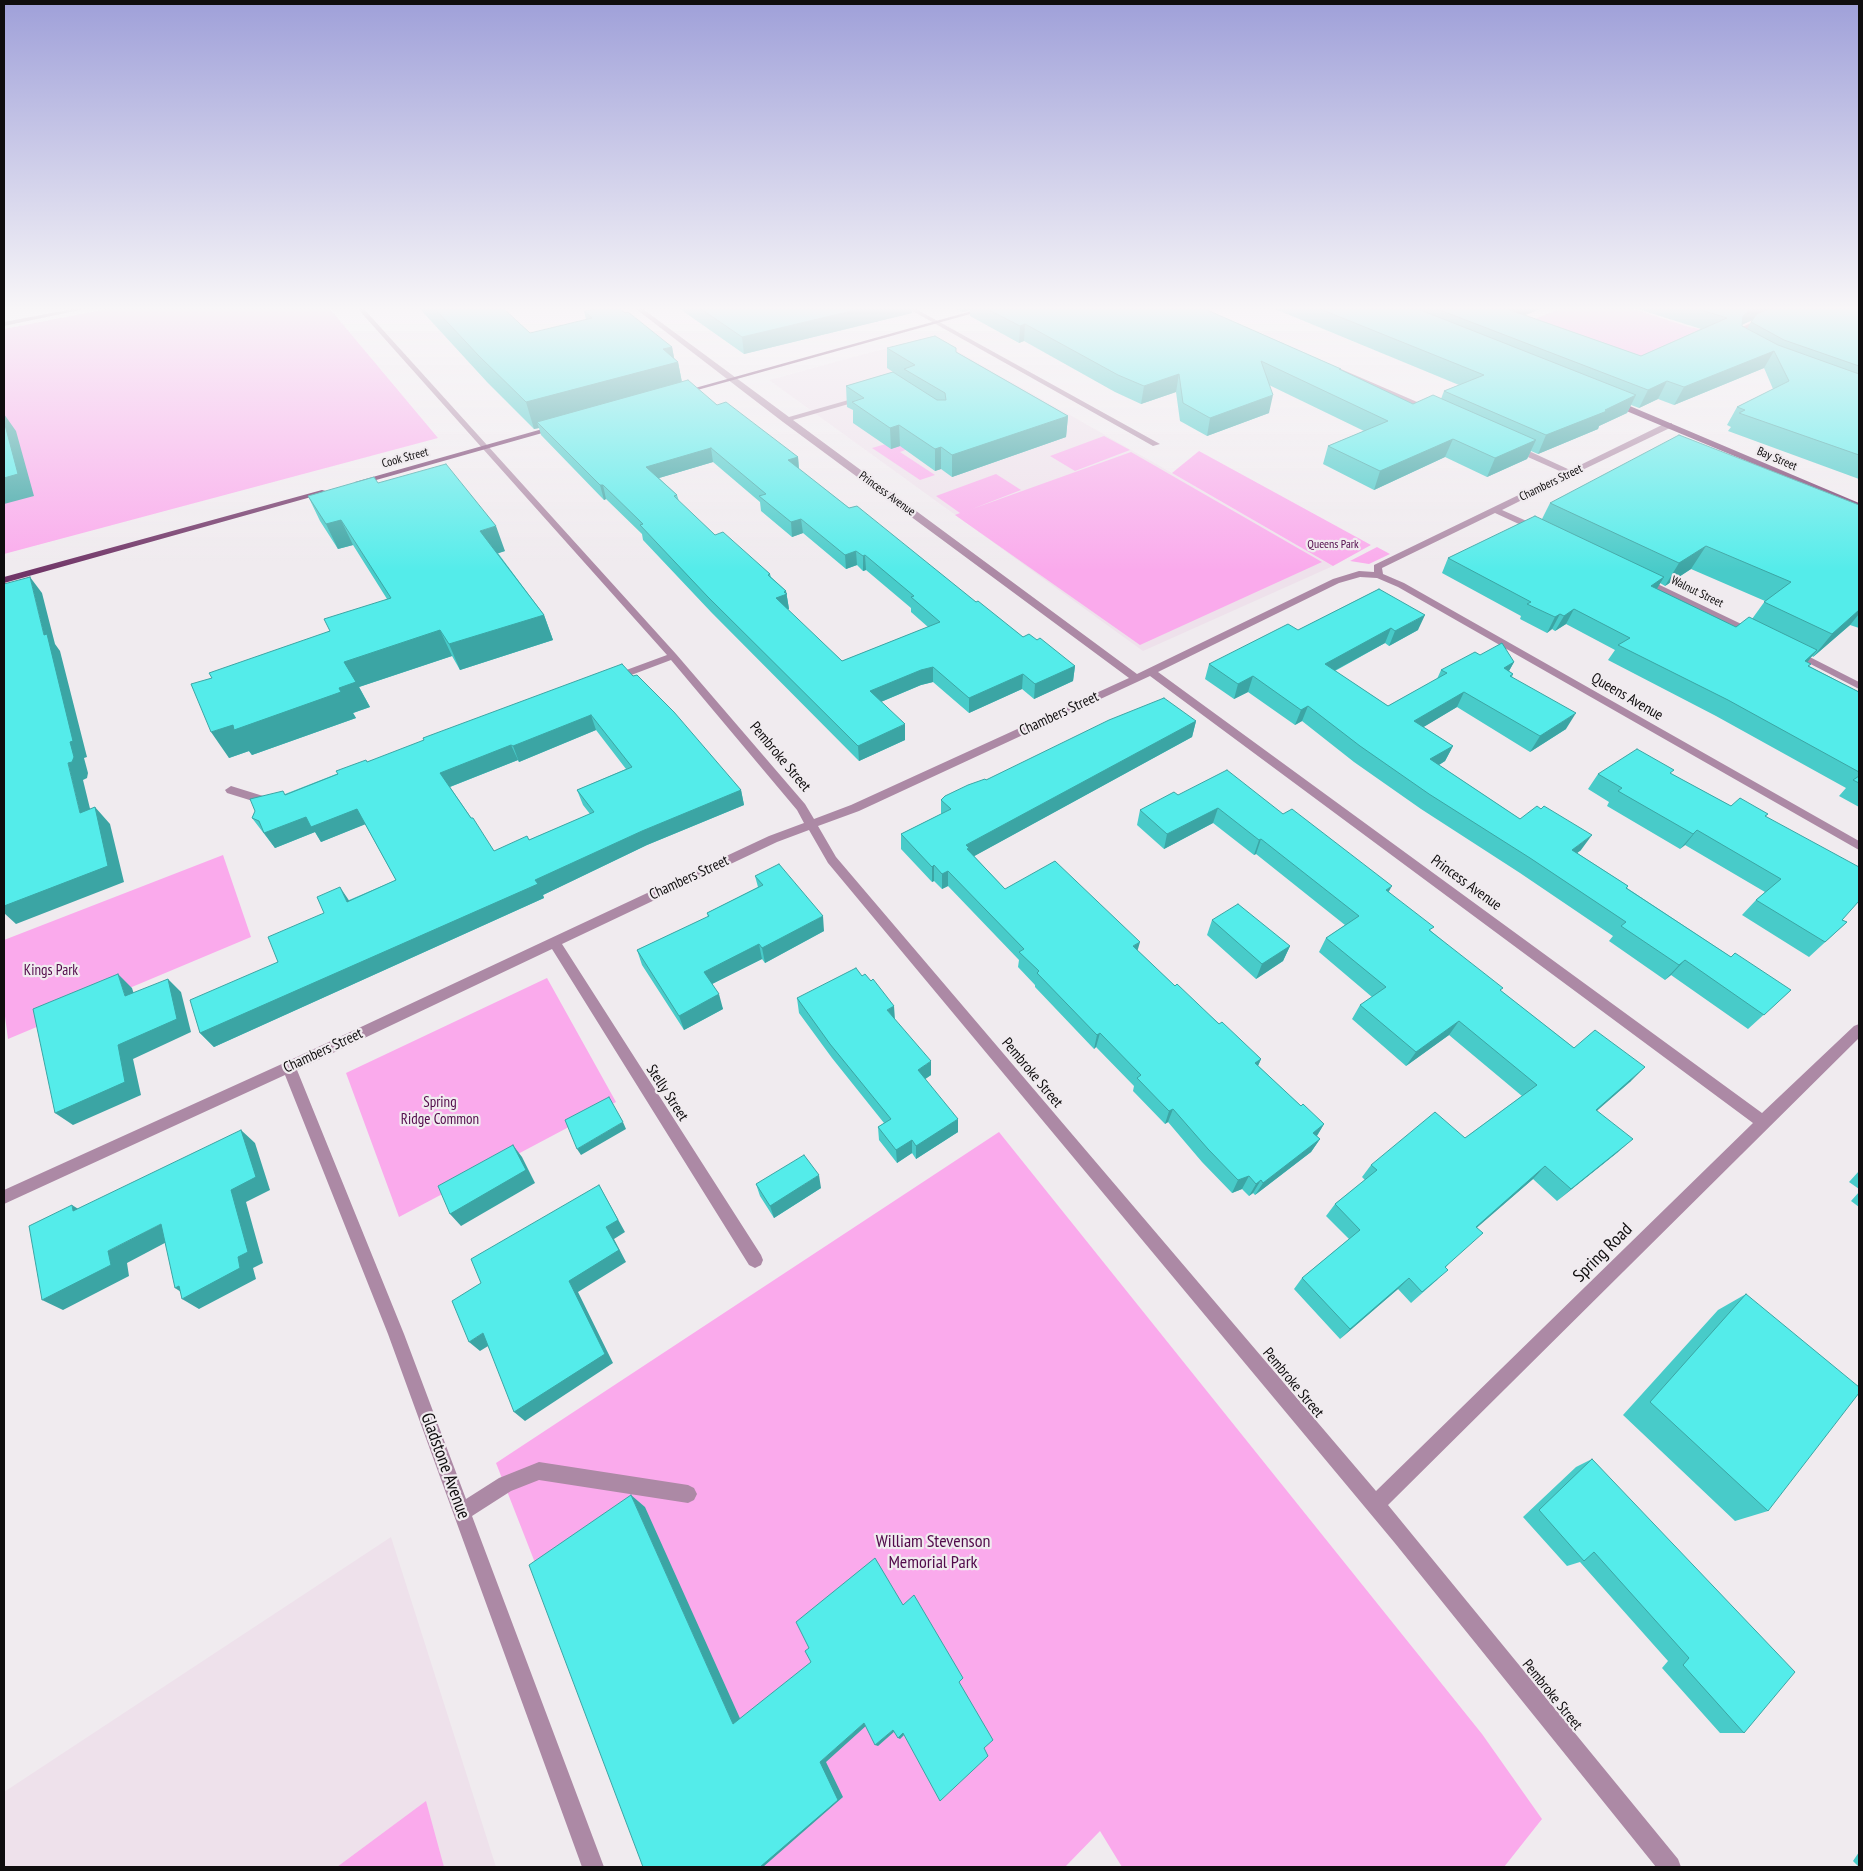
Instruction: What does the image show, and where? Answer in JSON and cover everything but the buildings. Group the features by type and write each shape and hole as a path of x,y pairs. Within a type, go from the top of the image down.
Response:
{"main road":[{"name":"Bay Street","path":"1610,401 1859,506"},
{"name":"Cook Street","path":"350,485 560,426"},
{"path":"4,580 330,490"}],"street":[{"name":"Pembroke Street","path":"438,396 672,656 801,807 838,867 1375,1504 1670,1867"},
{"name":"Princess Avenue","path":"754,396 1135,678"},
{"path":"786,420 868,396"},
{"path":"1070,396 1156,444"},
{"path":"1398,396 1436,413"},
{"name":"Chambers Street","path":"4,1197 289,1067 773,839 812,826 864,804 1150,671 1336,580 1359,574 1379,575 1377,567 1572,474 1669,425"},
{"path":"1509,446 1572,474"},
{"path":"1496,510 1543,532"},
{"name":"Queens Avenue","path":"1379,575 1400,585 1859,846"},
{"name":"Walnut Street","path":"1632,575 1766,639"},
{"path":"1784,648 1859,686"},
{"path":"604,682 672,656"},
{"name":"Princess Avenue","path":"1150,671 1763,1122"},
{"path":"231,790 278,805 287,801"},
{"name":"Stelly Street","path":"554,942 755,1260"},
{"name":"Spring Road","path":"1375,1504 1859,1030"},
{"name":"Gladstone Avenue","path":"289,1067 396,1334 594,1867"},
{"path":"462,1512 505,1484 539,1471 688,1494"}],"shaded area":[{"path":"792,396 1037,396 1333,566 1143,651"},
{"path":"391,1537 496,1867 4,1867 4,1792"}],"green space":[{"path":"4,396 403,396 438,438 4,554"},
{"path":"1104,436 1130,450 1075,471 1050,456"},
{"path":"896,441 908,449 900,452 935,475 920,480 872,448"},
{"name":"Queens Park","path":"1199,451 1371,545 1333,566 1172,473"},
{"path":"1131,452 1322,562 1140,645 955,515 960,513 936,496 996,474 1021,490 972,509"},
{"path":"1377,547 1390,554 1369,564 1350,561"},
{"name":"Kings Park","path":"223,855 251,937 8,1039 4,1009 4,940"},
{"name":"Spring Ridge Common","path":"547,978 616,1102 399,1217 346,1073"},
{"name":"William Stevenson Memorial Park","path":"999,1132 1482,1734 1542,1819 1504,1867 1122,1867 1100,1831 1065,1867 654,1867 496,1463"},
{"path":"426,1801 444,1867 337,1867"}]}
